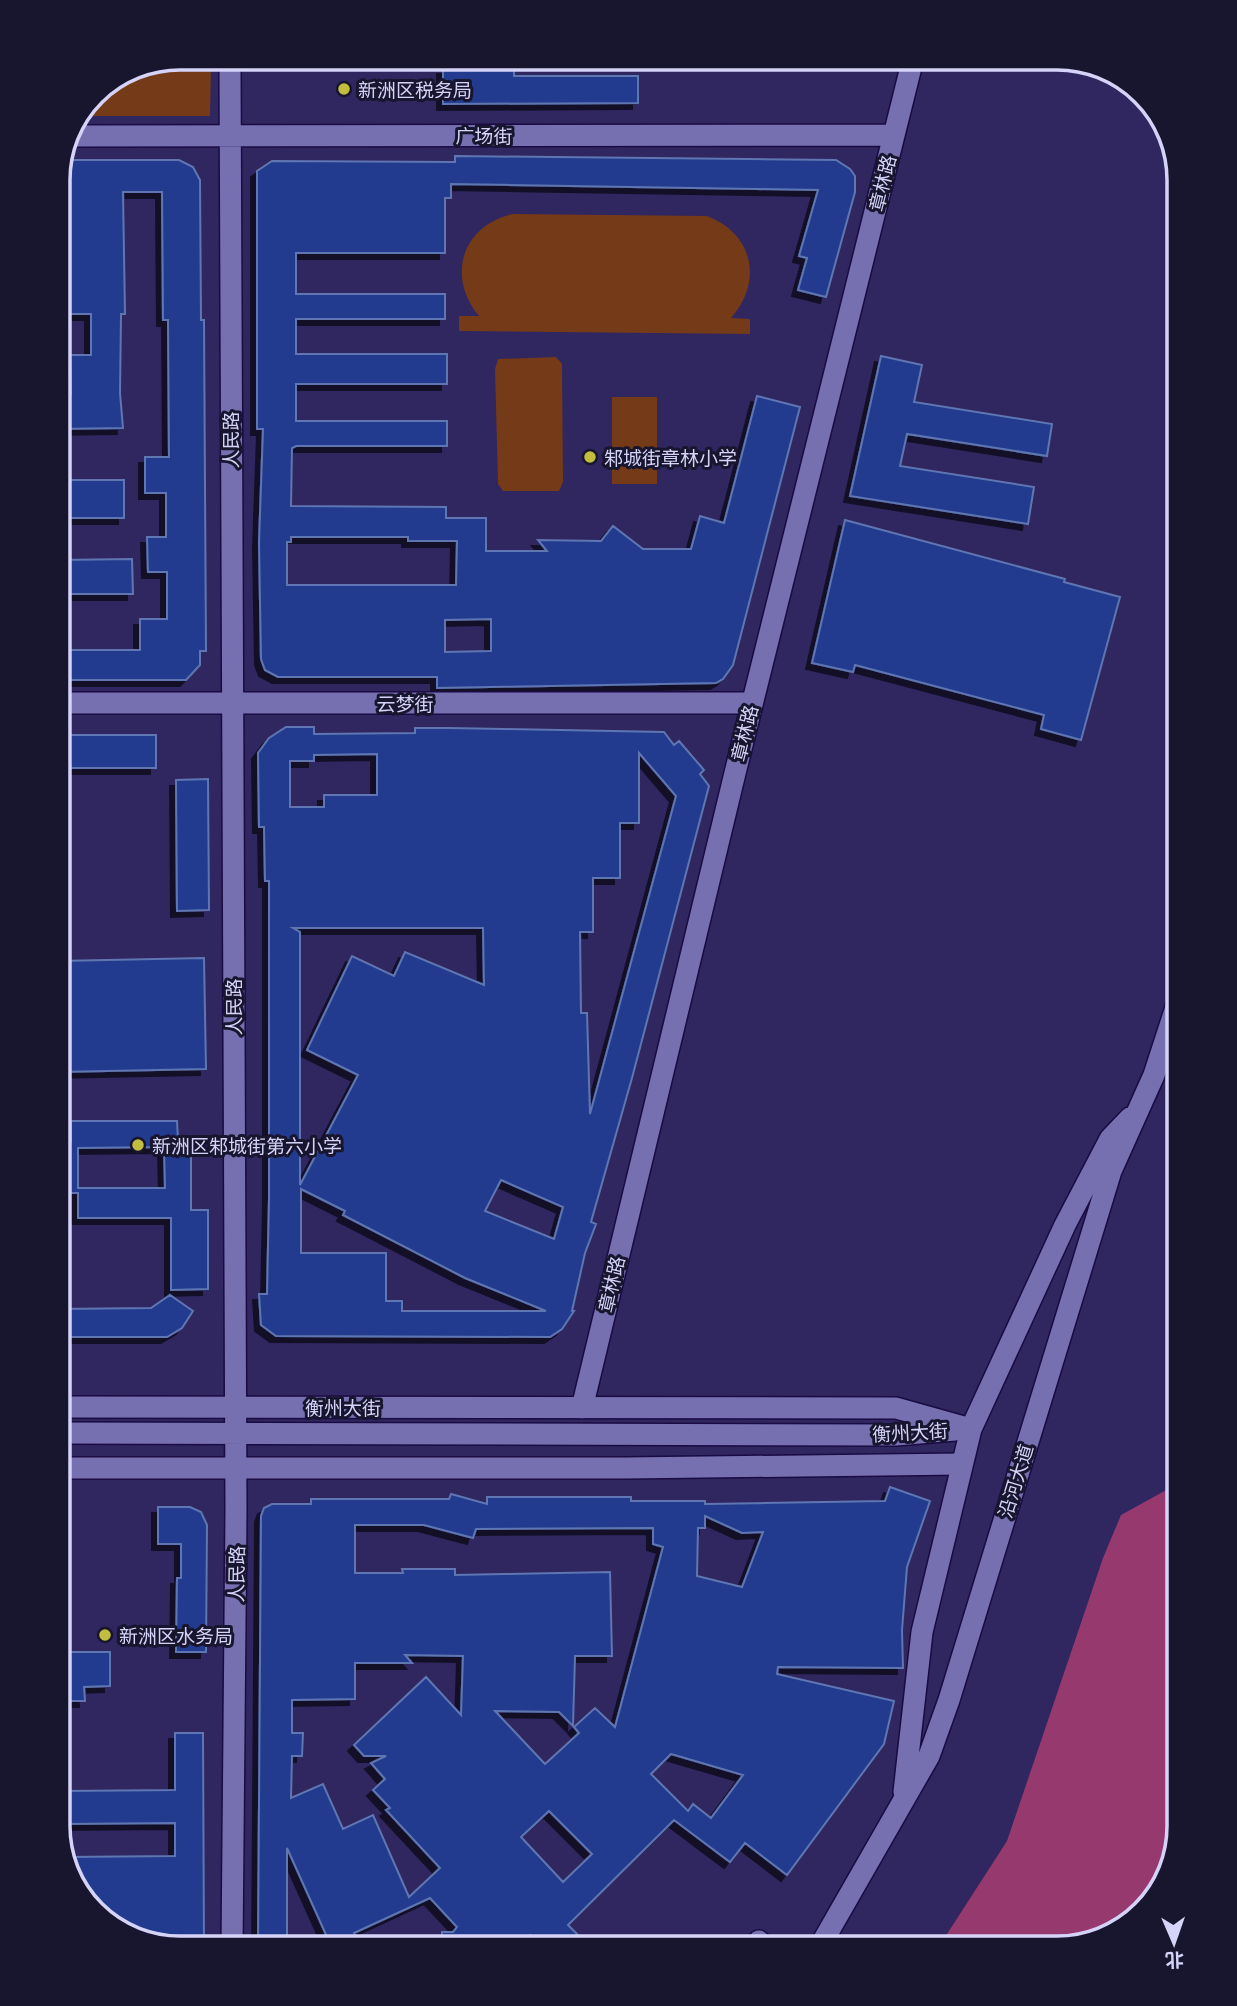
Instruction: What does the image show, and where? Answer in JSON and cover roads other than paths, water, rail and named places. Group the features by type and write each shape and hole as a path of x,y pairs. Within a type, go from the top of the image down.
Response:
{"street":[{"name":"人民路","path":"230,70 236,1407 232,1936"},
{"name":"章林路","path":"582,1408 752,703 910,70"},
{"name":"广场街","path":"79,136 894,135"},
{"name":"云梦街","path":"70,703 752,703"},
{"name":"沿河大道","path":"826,1936 929,1756 949,1700 1111,1171 1154,1075 1167,1035"},
{"path":"903,1801 922,1632 971,1429 1065,1225 1110,1139 1138,1110"},
{"name":"衡州大街","path":"70,1407 896,1408 971,1429"},
{"name":"衡州大街","path":"70,1433 896,1435 971,1429"},
{"path":"70,1468 962,1464"}],"place":[{"name":"新洲区税务局","path":"344,89"},
{"name":"邾城街章林小学","path":"590,457"},
{"name":"新洲区邾城街第六小学","path":"138,1145"},
{"name":"新洲区水务局","path":"105,1635"}]}
